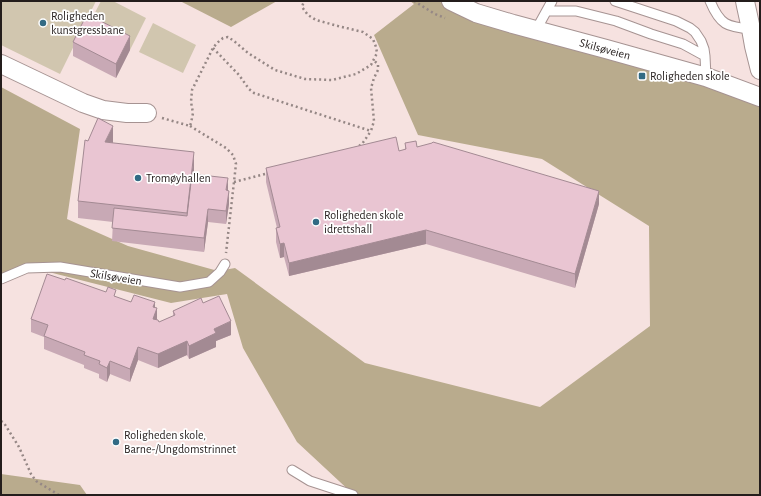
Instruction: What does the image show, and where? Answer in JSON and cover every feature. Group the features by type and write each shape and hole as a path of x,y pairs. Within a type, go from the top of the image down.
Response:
{"street":[{"name":"Skilsøveien","path":"451,1 476,12 513,24 706,77 760,97"},
{"path":"746,1 760,70"},
{"path":"1,64 83,103 103,110 127,113 147,113"}],"lane":[{"path":"536,30 550,2 552,1"},
{"path":"615,1 676,21 696,32 706,56 706,77"},
{"path":"710,1 714,10 726,24 737,28 751,29"},
{"path":"547,10 576,11 616,21 683,44 706,56"},
{"name":"Skilsøveien","path":"1,279 27,268 60,267 180,287 209,282 220,272 225,264"},
{"path":"292,470 310,481 353,495"}],"path":[{"path":"190,126 192,123 193,113 191,102 192,90 213,48 223,38 228,37 248,53 275,70 305,79 332,80 356,74 370,64 377,53 373,40 363,32 316,20 308,15 302,7 304,1"},
{"path":"213,48 254,93 370,130"},
{"path":"358,148 362,144 374,121 371,88 378,70 378,64 373,60"},
{"path":"147,113 190,126 226,148 233,155 236,164 225,264"},
{"path":"234,182 272,172"},
{"path":"1,422 4,423 19,447 31,474 36,481 60,495"}],"shaded area":[{"name":"Roligheden kunstgressbane","path":"1,1 96,1 60,74 1,45"},
{"path":"101,1 113,1 146,18 130,50 87,28"},
{"path":"180,1 277,1 231,27"},
{"path":"410,1 440,1 637,55 760,98 760,495 354,495 297,442 243,348 227,294 171,303 25,266 1,280 1,87 80,129 67,219 128,246 218,271 235,268 365,363 540,407 650,326 649,226 542,159 418,135 374,35 414,4"},
{"path":"153,23 196,45 183,73 139,52"},
{"path":"1,474 80,485 87,495 1,495"}],"building":[{"path":"87,14 130,36 116,64 73,42"},
{"name":"Tromøyhallen","path":"98,118 113,126 105,142 194,152 187,213 78,201 85,140 88,141"},
{"path":"396,137 399,151 406,149 405,143 416,141 417,147 433,142 599,191 575,274 426,230 289,263 284,243 280,244 276,228 280,227 266,168"},
{"path":"192,174 228,178 226,190 229,191 226,211 208,209 204,238 112,228 114,208 187,216"},
{"path":"47,274 65,280 66,278 106,292 108,287 116,290 114,296 131,302 134,295 155,302 153,307 157,308 153,319 158,320 159,322 175,315 173,311 201,298 203,303 219,296 231,321 214,329 216,333 189,346 187,341 158,354 138,347 130,369 110,361 107,368 99,364 100,361 84,355 85,352 44,336 48,325 31,319"}],"place":[{"name":"Roligheden kunstgressbane","path":"43,23"},
{"name":"Roligheden skole","path":"642,76"},
{"name":"Tromøyhallen","path":"138,178"},
{"name":"Roligheden skole idrettshall","path":"316,222"},
{"name":"Roligheden skole, Barne-/Ungdomstrinnet","path":"116,442"}]}
